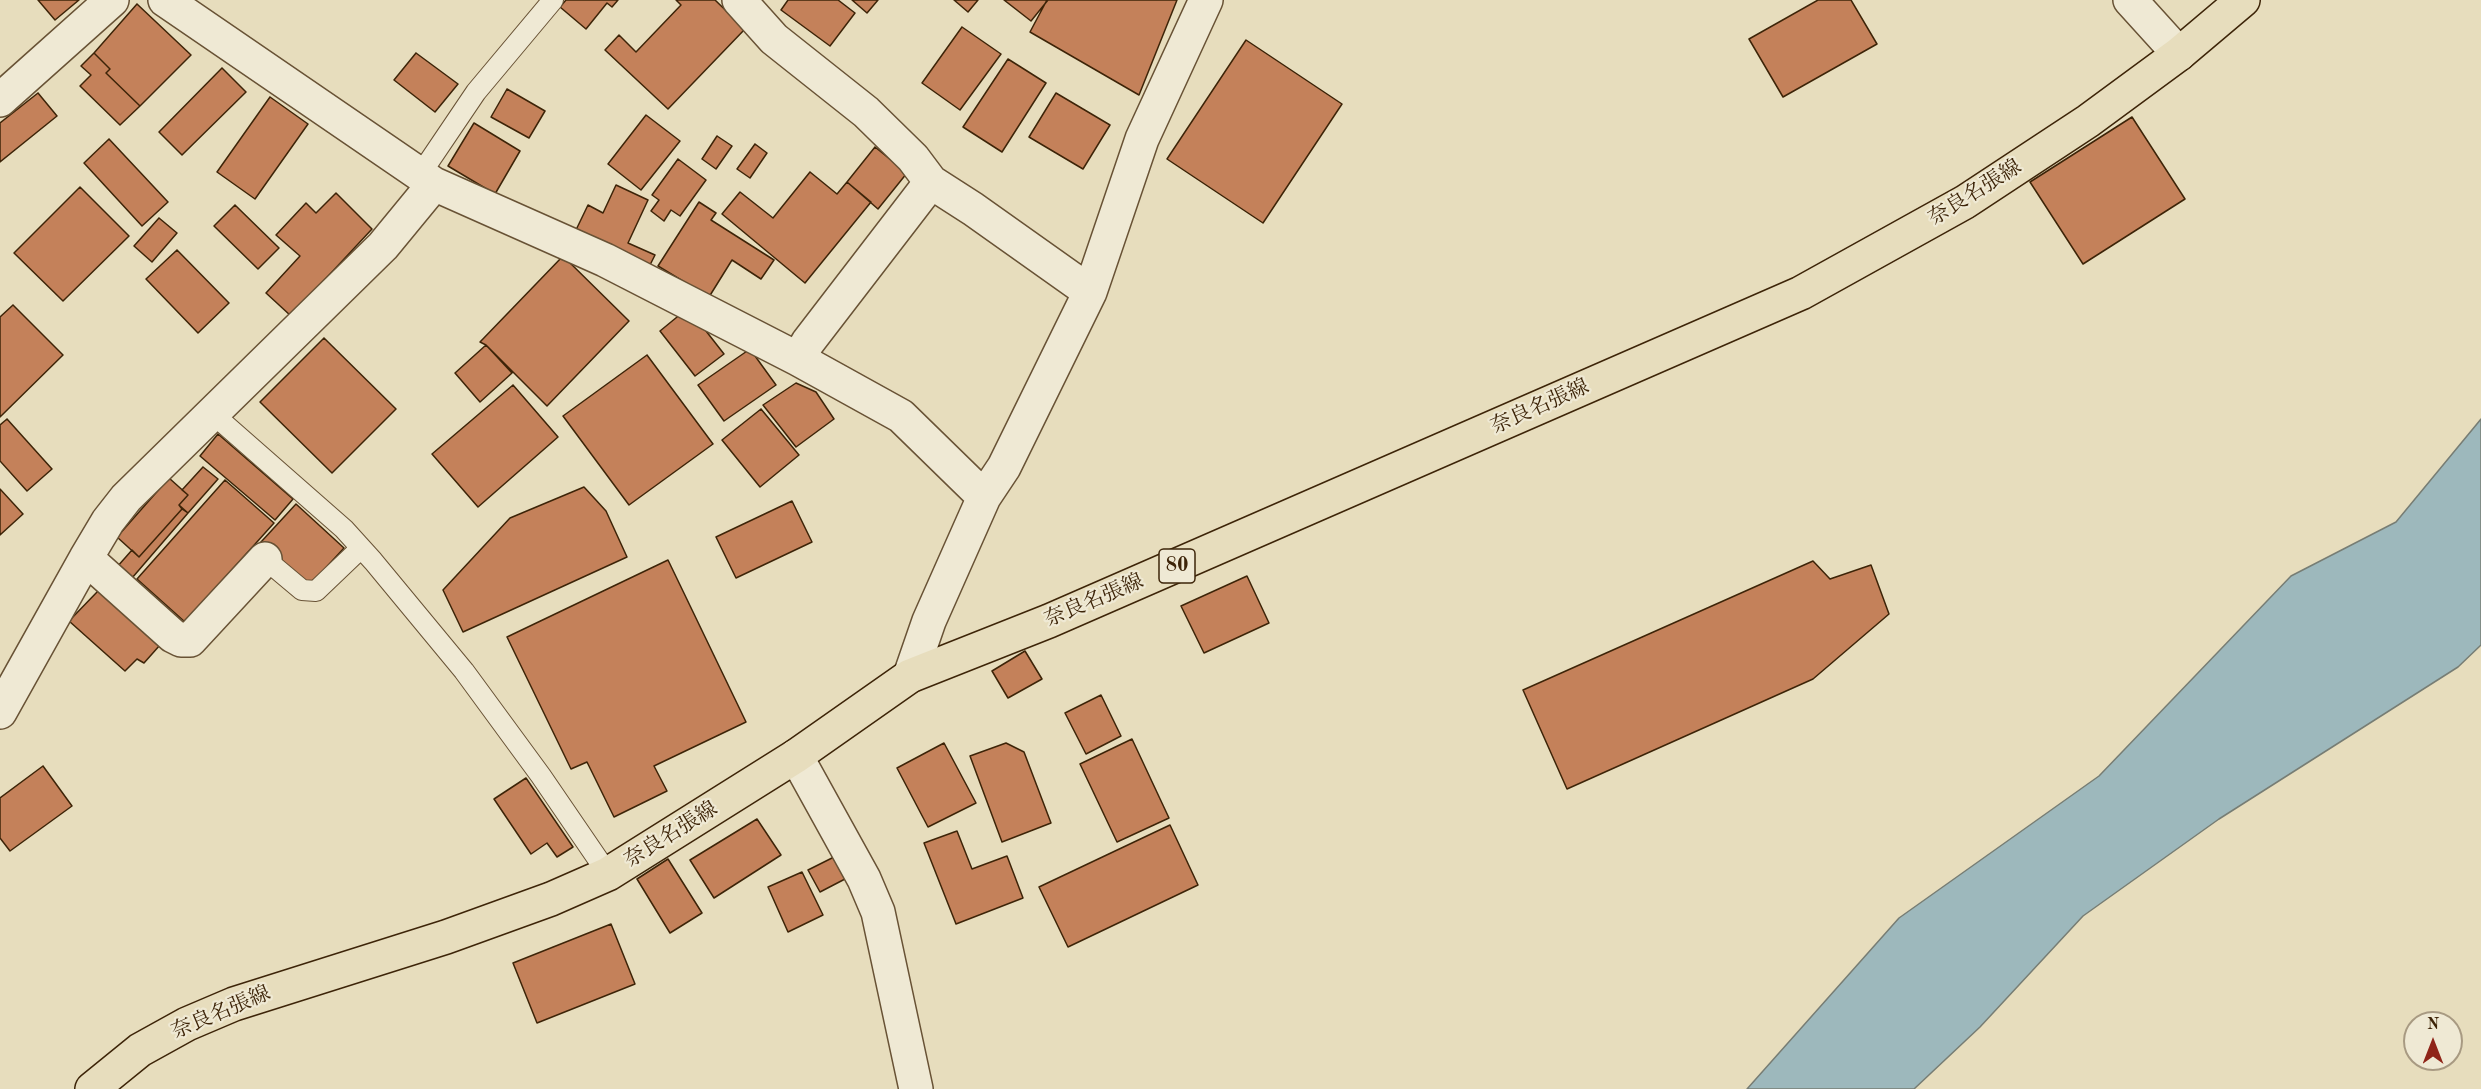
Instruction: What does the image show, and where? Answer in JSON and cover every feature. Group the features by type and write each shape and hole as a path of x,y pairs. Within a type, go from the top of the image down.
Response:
{"main road":[{"name":"奈良名張線","path":"92,1089 140,1050 187,1024 234,1004 446,937 550,899 608,874 796,756 910,676 1049,621 1801,292 1965,202 2088,121 2179,54 2243,0"}],"street":[{"path":"0,100 112,0"},
{"path":"165,0 424,177 605,260 798,359 901,416 984,496"},
{"path":"739,0 774,39 866,112 913,158 931,182 974,209 1090,292"},
{"path":"910,676 930,621 984,496 1005,466 1090,292 1142,139 1206,0"},
{"path":"2130,0 2179,54"},
{"path":"0,712 86,558 108,521 126,498 383,246 424,177"},
{"path":"798,359 808,342 931,182"},
{"path":"86,558 173,636 181,640 190,640 265,559"},
{"path":"796,756 864,879 878,912 916,1089"}],"lane":[{"path":"424,177 428,163 476,92 553,0"},
{"path":"213,414 344,529 361,548 464,671 541,776 608,874"},
{"path":"265,559 302,590 316,591 361,548"}],"water":[{"path":"2481,419 2481,645 2458,667 2219,819 2083,916 1980,1027 1914,1089 1747,1089 1899,918 2099,776 2291,576 2396,522"}],"building":[{"path":"38,0 79,0 55,20"},
{"path":"566,0 618,0 612,7 607,3 586,29 560,7"},
{"path":"676,0 715,0 745,29 668,109 605,50 619,35 636,52 681,5"},
{"path":"788,0 838,0 855,13 830,46 781,10"},
{"path":"852,0 878,0 867,13"},
{"path":"954,0 978,0 968,12"},
{"path":"1004,0 1048,0 1031,21"},
{"path":"1047,0 1177,0 1139,95 1030,32"},
{"path":"1818,0 1851,0 1877,44 1783,97 1749,39"},
{"path":"137,4 191,55 140,106 106,73 110,69 94,53"},
{"path":"962,27 1001,54 960,110 922,83"},
{"path":"1246,40 1342,104 1263,223 1167,159"},
{"path":"94,53 110,69 106,73 140,106 120,125 80,86 91,75 81,66"},
{"path":"416,53 458,84 435,112 394,80"},
{"path":"1008,59 1046,83 1002,152 963,127"},
{"path":"222,68 246,92 182,155 159,132"},
{"path":"507,89 545,111 529,138 491,117"},
{"path":"38,93 57,116 0,162 0,123"},
{"path":"1056,93 1110,125 1083,169 1029,137"},
{"path":"270,97 308,124 255,199 217,172"},
{"path":"646,115 680,141 641,190 608,164"},
{"path":"2132,117 2185,199 2083,264 2030,182"},
{"path":"474,123 520,151 495,194 448,166"},
{"path":"717,136 732,146 716,169 702,159"},
{"path":"109,139 168,202 142,226 84,163"},
{"path":"755,144 767,153 750,178 737,169"},
{"path":"875,147 907,173 878,209 847,182"},
{"path":"678,159 706,180 680,216 671,210 664,221 651,211 659,200 652,195"},
{"path":"810,172 837,194 847,182 871,202 805,283 722,214 740,192 773,218"},
{"path":"616,185 648,200 628,243 655,255 649,267 575,232 588,205 603,213"},
{"path":"80,187 129,236 63,301 14,253"},
{"path":"336,193 372,229 291,316 266,293 300,256 276,235 306,203 316,213"},
{"path":"699,202 716,213 711,220 774,260 761,279 732,260 709,297 658,266"},
{"path":"235,205 279,248 258,269 214,226"},
{"path":"159,218 177,233 152,262 134,246"},
{"path":"177,250 229,303 198,333 146,279"},
{"path":"563,256 629,321 547,406 486,345 480,342"},
{"path":"13,305 63,355 0,417 0,317"},
{"path":"688,308 724,354 695,376 660,331"},
{"path":"324,338 396,409 332,473 260,402"},
{"path":"486,345 512,373 480,402 455,373"},
{"path":"750,349 776,385 724,421 698,385"},
{"path":"647,355 713,444 629,505 563,416"},
{"path":"796,383 816,392 834,419 796,447 763,405"},
{"path":"513,385 558,437 478,507 432,454"},
{"path":"761,409 799,455 760,487 722,440"},
{"path":"7,419 52,469 27,491 0,461 0,425"},
{"path":"218,434 293,499 275,520 200,456"},
{"path":"203,467 218,479 188,513 179,505 188,495 182,490"},
{"path":"169,478 188,495 179,505 182,509 139,557 117,537"},
{"path":"225,480 274,523 185,622 137,579"},
{"path":"584,487 606,511 627,557 463,632 443,590 510,518"},
{"path":"0,489 23,514 0,535"},
{"path":"792,501 812,542 736,578 716,537"},
{"path":"296,504 344,548 310,585 261,542"},
{"path":"182,509 188,513 132,578 117,567 132,550 139,557"},
{"path":"668,560 746,722 654,766 667,791 614,817 587,762 571,769 507,637"},
{"path":"1813,561 1830,579 1871,565 1889,614 1813,679 1567,789 1523,690"},
{"path":"1247,576 1269,623 1204,653 1181,606"},
{"path":"98,591 160,645 144,663 137,659 125,671 69,621"},
{"path":"1025,651 1042,679 1008,698 992,671"},
{"path":"1101,695 1121,736 1086,754 1065,713"},
{"path":"1132,739 1169,818 1117,842 1080,764"},
{"path":"944,743 976,803 928,827 897,768"},
{"path":"1006,743 1024,752 1051,823 1002,842 970,756"},
{"path":"43,766 72,806 10,851 0,838 0,798"},
{"path":"526,778 573,847 557,857 547,843 531,854 494,799"},
{"path":"757,819 781,855 714,898 690,860"},
{"path":"1170,825 1198,885 1068,947 1039,887"},
{"path":"957,831 972,869 1007,856 1023,898 956,924 924,843"},
{"path":"834,857 845,879 820,892 808,870"},
{"path":"668,859 702,913 670,933 637,879"},
{"path":"802,872 823,915 788,932 768,887"},
{"path":"611,924 635,984 537,1023 513,963"}]}
